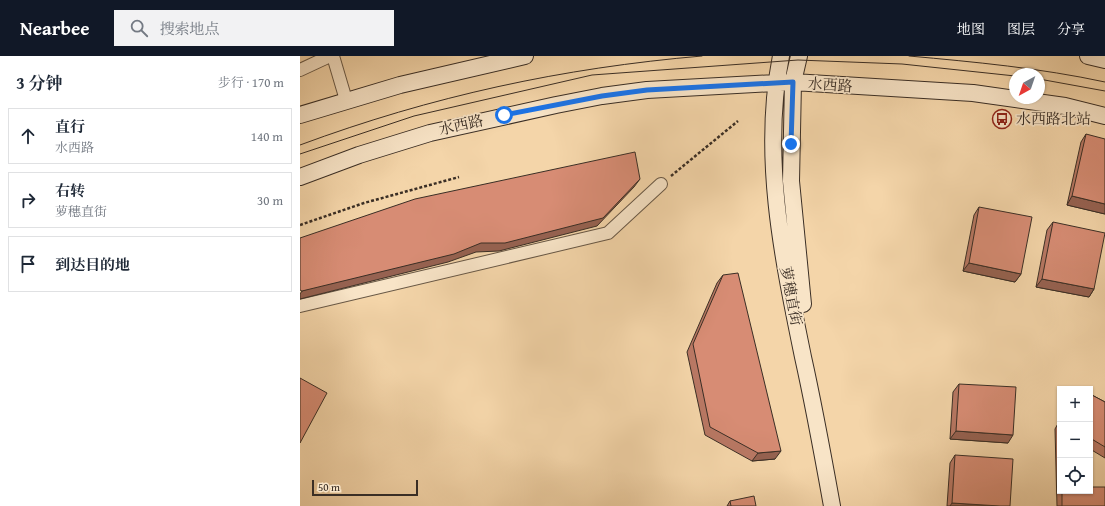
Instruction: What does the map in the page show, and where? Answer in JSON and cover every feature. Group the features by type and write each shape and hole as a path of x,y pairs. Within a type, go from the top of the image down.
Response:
{"main road":[{"path":"300,114 346,100 525,56"},
{"name":"萝穗直街","path":"781,56 776,83 773,117 774,175 785,266 832,506"},
{"name":"萝穗直街","path":"799,56 793,82 791,181 801,290 842,506"},
{"path":"1088,56 1105,60"},
{"name":"水西路","path":"300,177 359,155 430,133 579,100 647,90 793,82 973,93 1065,106 1105,116"}],"street":[{"path":"300,70 331,56 346,100"},
{"path":"300,306 608,234 661,184"}],"path":[{"path":"661,184 738,121"},
{"path":"300,225 364,203 459,177"}],"building":[{"path":"1086,134 1105,139 1105,204 1072,196"},
{"path":"635,152 640,179 603,218 505,243 481,243 454,254 302,291 300,290 300,238 415,199"},
{"path":"979,207 1032,217 1021,274 969,263"},
{"path":"1053,222 1105,233 1094,289 1042,279"},
{"path":"738,273 781,451 758,453 710,427 693,344 723,275"},
{"path":"300,378 327,393 300,443"},
{"path":"959,384 1016,387 1013,435 956,431"},
{"path":"1093,396 1105,402 1105,447 1093,440"},
{"path":"955,455 1013,459 1010,506 952,503"},
{"path":"1093,487 1105,487 1105,506 1062,506 1062,494 1093,494"},
{"path":"754,496 756,506 731,506 730,501"}],"tram line":[{"path":"300,145 399,112 448,98 599,68 702,56"},
{"path":"909,56 1032,69 1105,82"},
{"path":"300,154 414,116 592,75 798,60 902,64 1009,75"},
{"path":"1045,80 1105,91"}],"place":[{"name":"水西路北站","path":"1002,119"}],"route":[{"path":"504,115 602,96 647,90 793,82 791,144"}]}
